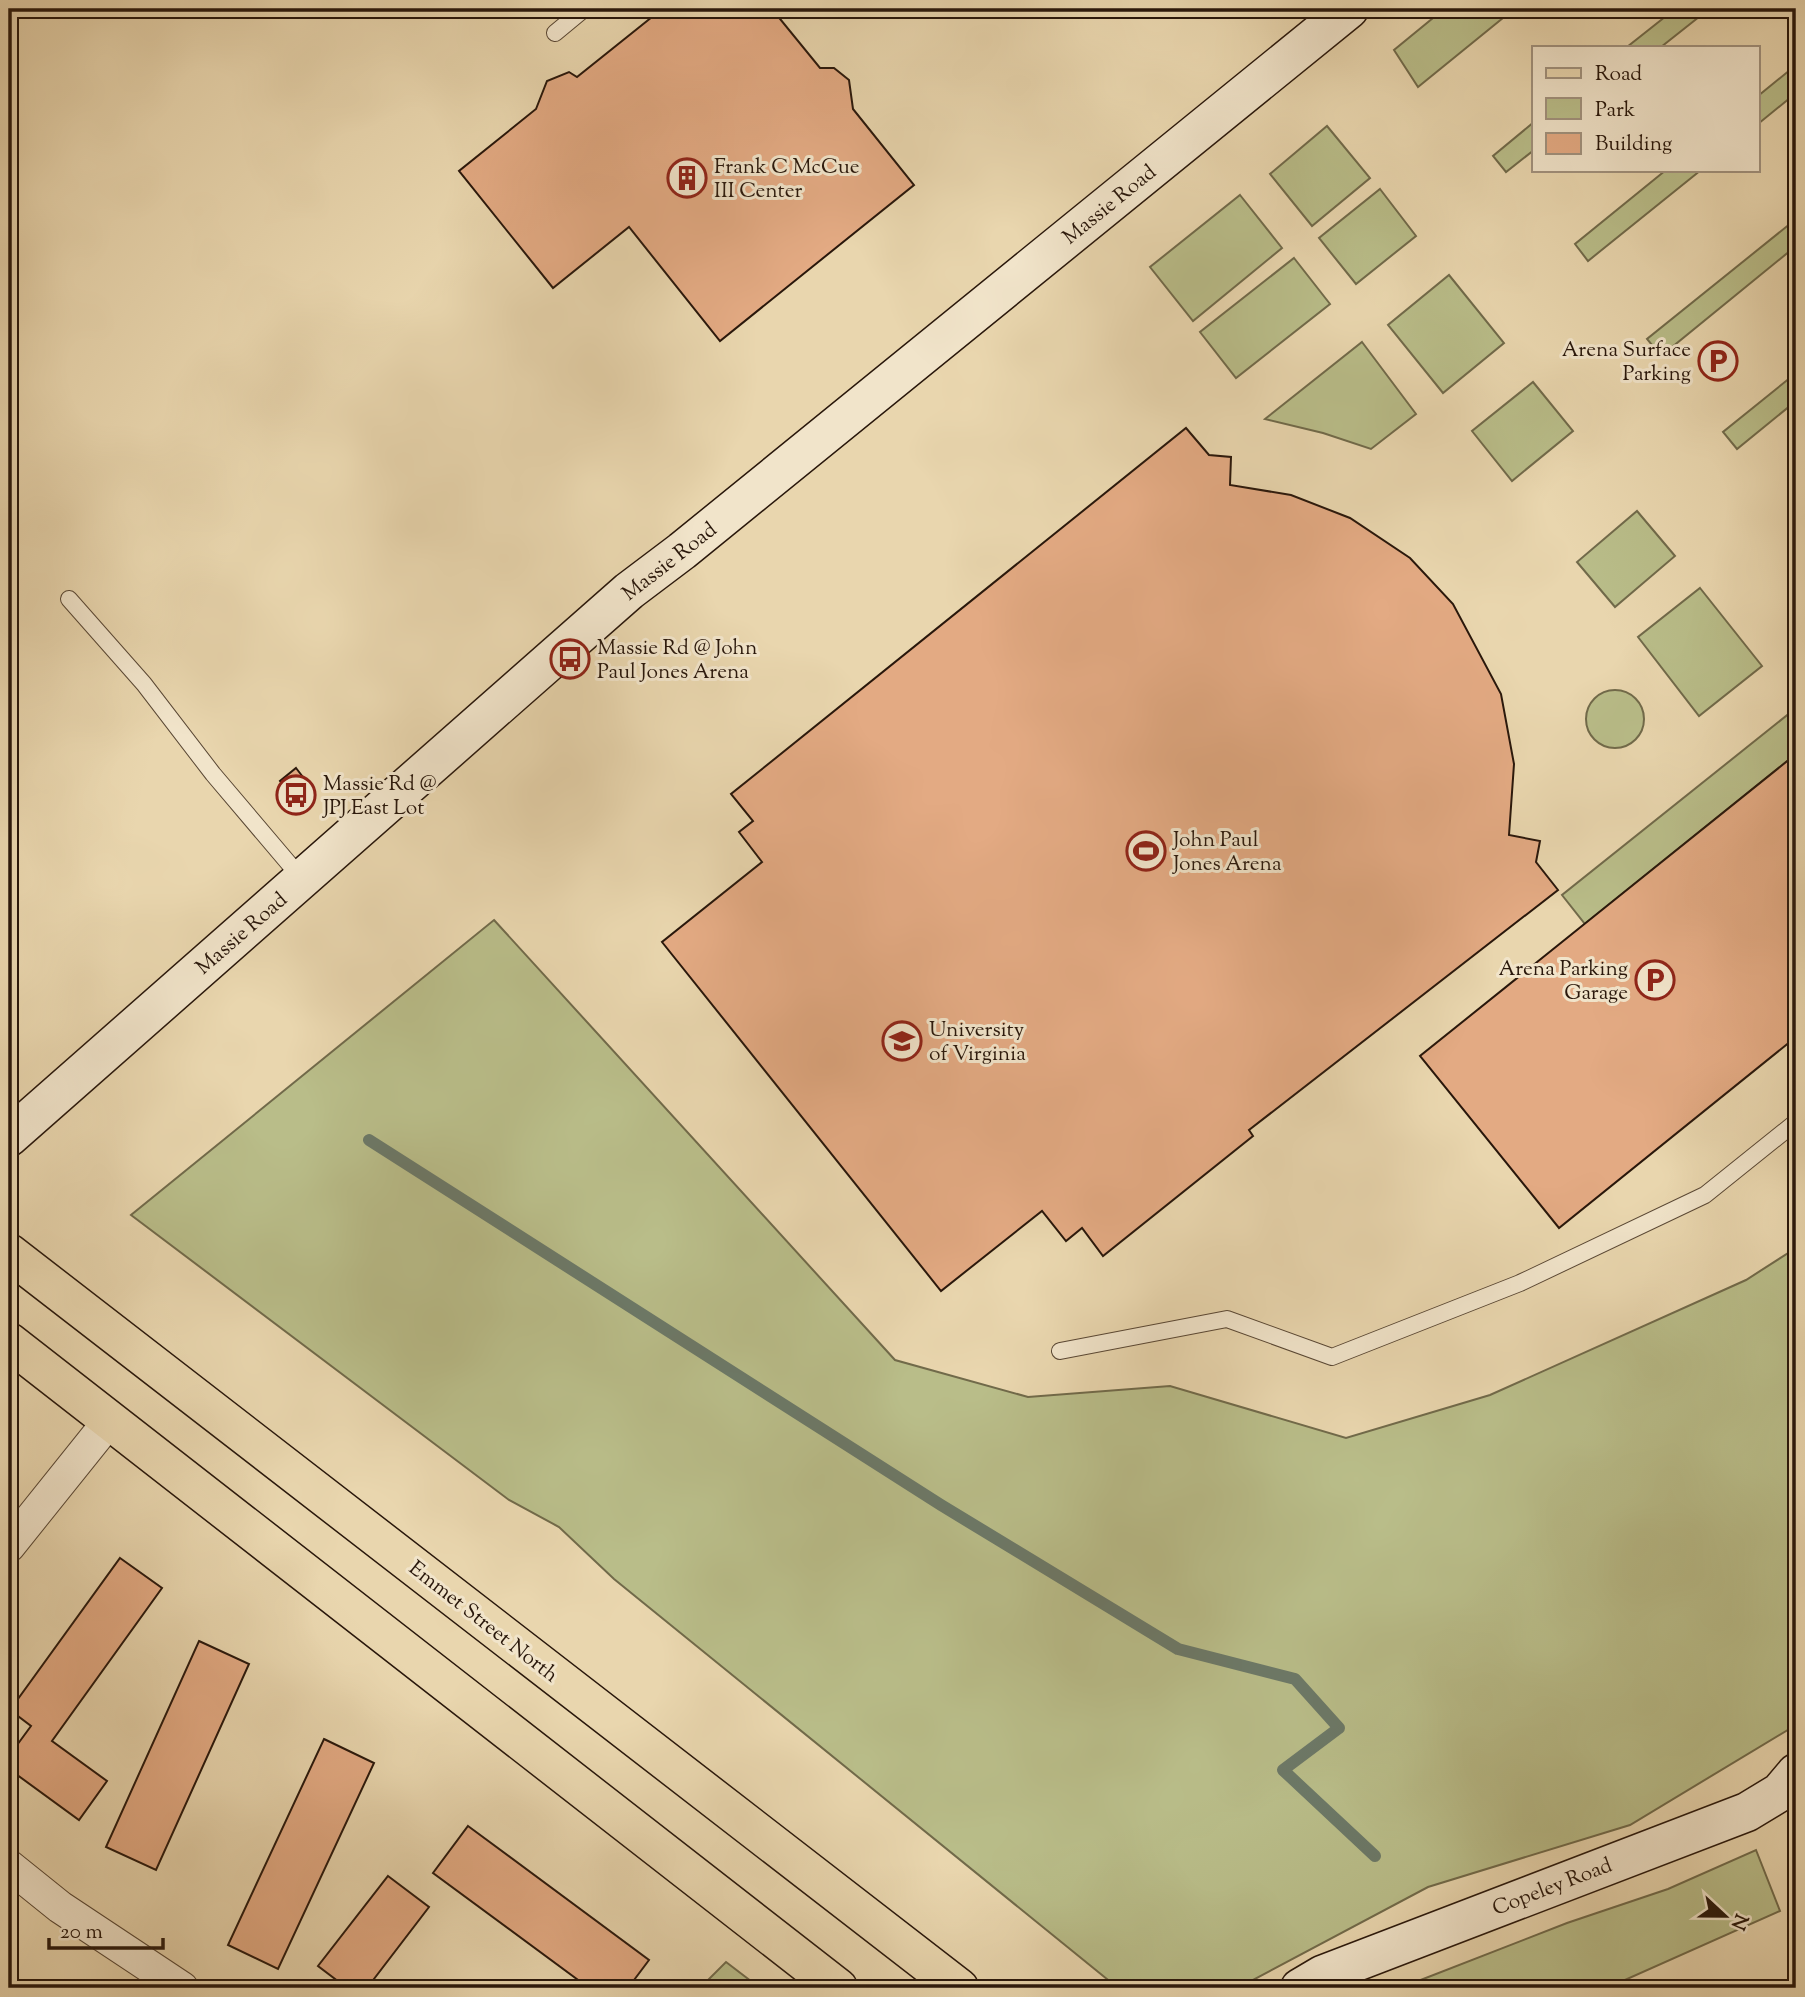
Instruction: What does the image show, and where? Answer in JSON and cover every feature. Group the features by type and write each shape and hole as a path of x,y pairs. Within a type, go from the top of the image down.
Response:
{"main road":[{"name":"Emmet Street North","path":"9,1254 959,1988"},
{"path":"9,1342 838,1988"}],"street":[{"name":"Massie Road","path":"9,1136 629,591 691,544 1349,9"},
{"path":"9,1546 110,1420"},
{"name":"Copeley Road","path":"1300,1988 1322,1975 1747,1812 1780,1792 1796,1773"},
{"path":"9,1866 60,1908 182,1988"}],"lane":[{"path":"555,33 584,9"},
{"path":"69,599 144,684 213,774 302,879"},
{"path":"1060,1351 1227,1319 1332,1357 1521,1283 1705,1195 1796,1122"}],"green space":[{"path":"1444,9 1514,9 1418,87 1394,50"},
{"path":"1675,9 1709,9 1662,46 1628,46"},
{"path":"1796,65 1796,93 1759,123 1759,95"},
{"path":"1532,124 1532,152 1506,172 1493,156"},
{"path":"1327,126 1370,178 1312,226 1270,174"},
{"path":"1664,172 1699,172 1588,261 1575,244"},
{"path":"1380,189 1416,236 1356,284 1319,238"},
{"path":"1240,195 1282,248 1193,321 1150,267"},
{"path":"1796,219 1796,246 1661,356 1647,339"},
{"path":"1294,258 1330,304 1236,378 1200,332"},
{"path":"1449,275 1504,343 1443,393 1388,325"},
{"path":"1362,342 1416,414 1371,449 1323,433 1265,419"},
{"path":"1796,373 1796,401 1737,449 1723,432"},
{"path":"1533,382 1573,431 1512,481 1472,431"},
{"path":"1637,511 1675,556 1615,607 1577,562"},
{"path":"1700,588 1762,666 1699,716 1638,637"},
{"path":"1609,690 1621,690 1631,694 1640,703 1644,725 1636,740 1621,748 1609,748 1599,744 1590,735 1586,725 1586,713 1590,703 1599,694"},
{"path":"1796,708 1796,754 1585,924 1562,895"},
{"path":"494,920 895,1360 1028,1397 1170,1386 1346,1438 1490,1395 1746,1280 1796,1248 1796,1725 1630,1825 1428,1887 1238,1988 1118,1988 614,1579 559,1527 509,1500 131,1215"},
{"path":"1756,1850 1780,1911 1607,1988 1400,1988 1567,1923 1668,1889"},
{"path":"726,1962 760,1988 700,1988"}],"building":[{"name":"Frank C McCue III Center","path":"662,9 772,9 820,68 834,68 849,80 853,109 914,185 720,341 629,227 553,288 459,171 536,109 547,81 569,72 577,77"},
{"name":"John Paul Jones Arena","path":"1186,428 1209,455 1231,457 1230,485 1291,495 1350,518 1410,558 1453,604 1501,694 1514,764 1509,835 1540,841 1536,862 1558,890 1249,1130 1253,1136 1103,1256 1082,1228 1066,1241 1042,1211 941,1291 662,942 762,862 739,832 753,821 731,794"},
{"name":"Arena Parking Garage","path":"1796,754 1796,1037 1559,1228 1420,1056"},
{"path":"296,768 306,781 290,795 280,781"},
{"path":"120,1558 162,1588 52,1741 107,1781 79,1820 9,1769 9,1756 31,1726 10,1710"},
{"path":"199,1641 249,1664 156,1870 106,1847"},
{"path":"324,1739 374,1763 278,1969 228,1945"},
{"path":"468,1826 649,1960 628,1988 589,1988 433,1873"},
{"path":"388,1876 429,1907 367,1988 347,1988 318,1966"}],"waterway":[{"path":"369,1140 941,1505 1178,1649 1295,1679 1339,1728 1283,1770 1375,1856"}],"place":[{"name":"Frank C McCue III Center","path":"687,178"},
{"name":"Arena Surface Parking","path":"1718,361"},
{"name":"Massie Rd @ John Paul Jones Arena","path":"570,659"},
{"name":"Massie Rd @ JPJ East Lot","path":"296,795"},
{"name":"John Paul Jones Arena","path":"1146,851"},
{"name":"Arena Parking Garage","path":"1655,980"},
{"name":"University of Virginia","path":"902,1041"}]}
